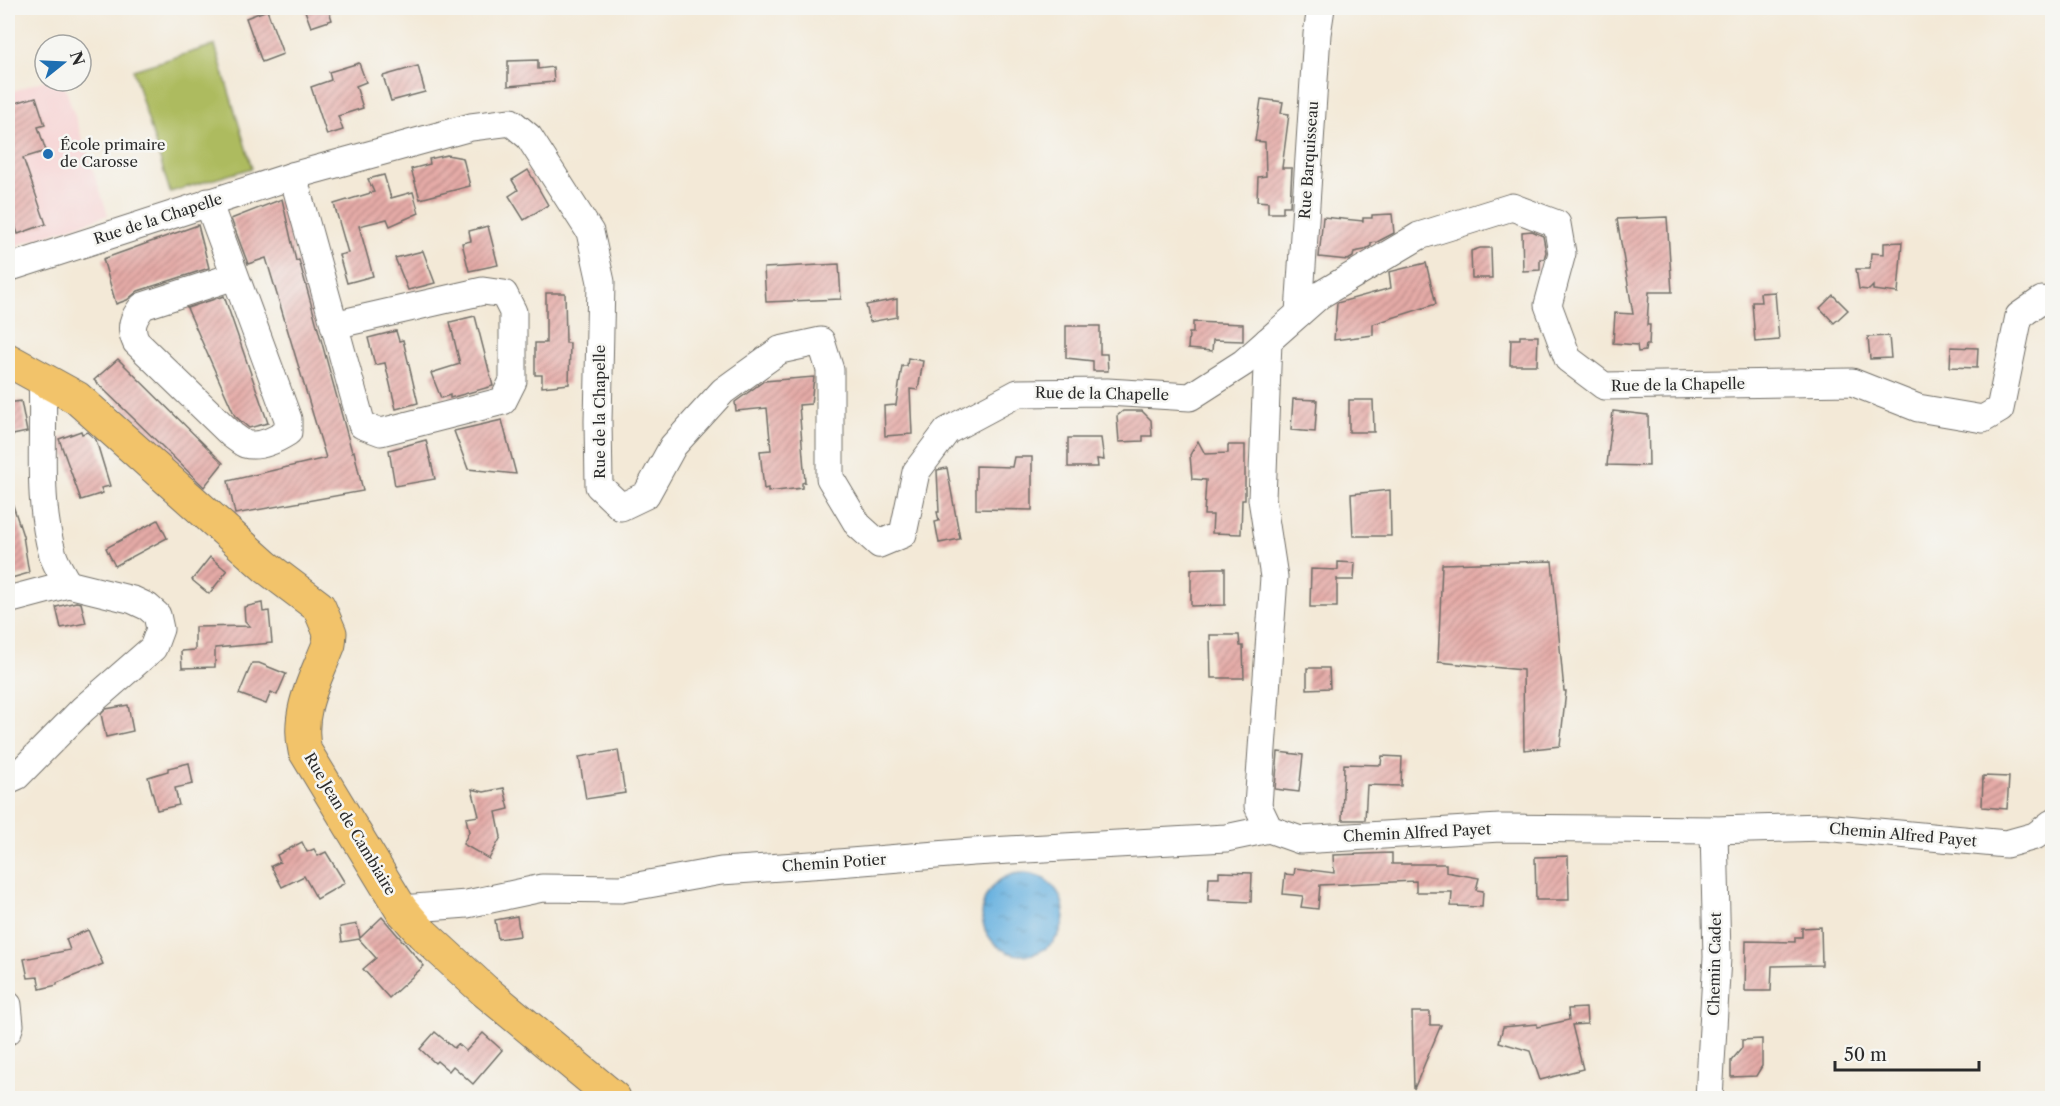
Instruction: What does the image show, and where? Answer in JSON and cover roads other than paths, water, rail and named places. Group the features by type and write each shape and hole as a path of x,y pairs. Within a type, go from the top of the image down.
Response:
{"main road":[{"name":"Rue Jean de Cambiaire","path":"8,360 77,398 266,567 319,607 330,633 329,644 303,711 301,734 305,751 401,909 422,933 477,983 614,1098"}],"street":[{"name":"Rue Barquisseau","path":"1299,314 1317,34 1321,8"},
{"name":"Rue de la Chapelle","path":"8,268 292,176 471,127 511,122 529,137 590,232 601,282 598,486 621,507 646,495 673,446 723,391 780,350 821,341 830,370 830,478 858,525 879,544 903,534 916,472 947,431 1018,393 1107,392 1190,396 1243,363 1320,295 1419,236 1512,207 1557,224 1562,253 1548,305 1568,359 1604,386 1852,382 1918,408 1983,419 2000,409 2019,316 2042,300 2052,303"},
{"path":"292,176 362,425 381,432 503,401 513,381 513,312 504,294 483,291 334,325"},
{"path":"208,202 288,419 288,432 277,439 261,444 245,444 232,435 136,342 131,330 134,317 143,306 235,276"},
{"path":"1268,341 1262,499 1274,577 1258,806 1269,829"},
{"path":"42,378 42,451 46,523 54,558 68,584"},
{"path":"8,600 68,584 133,600 148,607 157,615 160,629 153,648 83,709 16,776 8,780"},
{"name":"Chemin Alfred Payet","path":"1269,829 1300,840 1500,828 1714,830 1824,827 2006,844 2035,836 2052,823"},
{"name":"Chemin Potier","path":"401,909 467,904 542,888 621,890 721,871 973,852 1226,838 1269,829"},
{"name":"Chemin Cadet","path":"1709,1098 1717,957 1714,830"},
{"path":"8,1005 10,1025 8,1031"}],"water":[{"path":"1023,873 1039,876 1052,885 1061,898 1064,914 1061,930 1052,943 1039,952 1023,955 1007,952 994,943 985,930 982,914 985,898 994,885 1007,876"}],"place":[{"name":"École primaire de Carosse","path":"48,154"}]}
